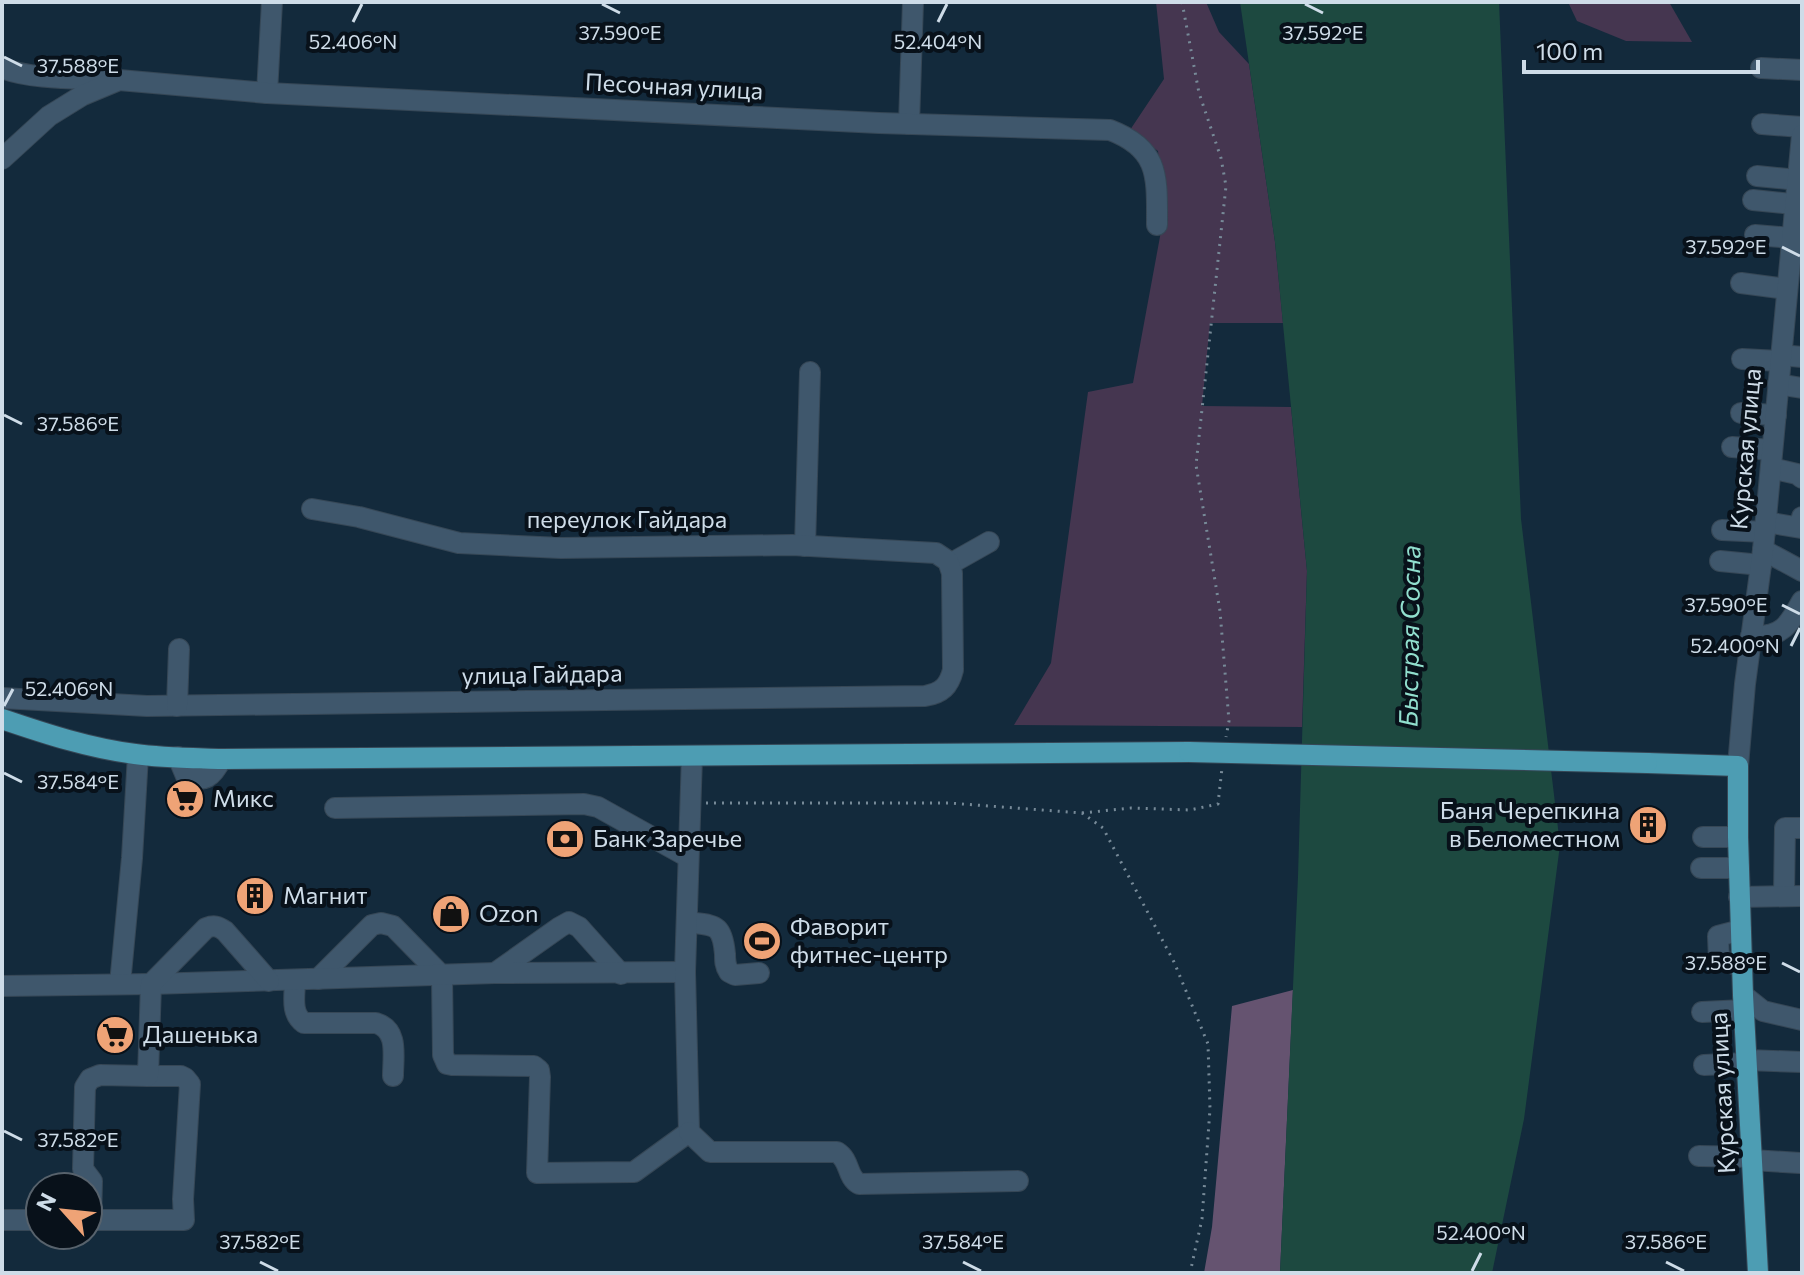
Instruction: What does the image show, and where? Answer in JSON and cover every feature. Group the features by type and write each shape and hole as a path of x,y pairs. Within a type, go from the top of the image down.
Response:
{"main road":[{"path":"2,719 65,740 138,755 222,759 1189,752 1738,766"},
{"name":"Курская улица","path":"1738,766 1739,897 1758,1273"}],"street":[{"path":"267,93 272,2"},
{"path":"909,124 913,2"},
{"name":"Песочная улица","path":"2,68 38,75 267,93 909,124 1110,130 1135,142 1152,163 1157,225"},
{"path":"1761,68 1802,70"},
{"name":"Песочная улица","path":"2,159 49,116 83,95 119,80"},
{"path":"1762,124 1802,127"},
{"name":"Курская улица","path":"1738,766 1764,542 1778,384 1788,358 1794,311 1802,135"},
{"path":"1757,176 1800,170"},
{"path":"1753,200 1799,204"},
{"path":"1755,235 1794,264"},
{"path":"1741,283 1794,264"},
{"path":"1742,359 1788,358"},
{"path":"805,546 810,372"},
{"path":"1778,384 1802,388"},
{"path":"1741,413 1776,415"},
{"path":"1732,447 1772,459 1802,478"},
{"name":"переулок Гайдара","path":"312,509 359,517 459,543 561,548 805,546 926,551 936,553 947,561"},
{"path":"1720,561 1802,529 1802,517"},
{"path":"1722,530 1764,542 1802,571"},
{"path":"947,561 989,542"},
{"name":"улица Гайдара","path":"2,698 177,706 931,695 944,690 953,670 952,573 947,561"},
{"path":"1751,636 1765,637 1778,633 1788,625 1802,601"},
{"path":"177,706 179,649"},
{"path":"120,984 138,755"},
{"path":"692,756 685,972 689,1132 710,1152 837,1152 846,1159 853,1180 859,1184 1018,1181"},
{"path":"335,808 584,804 598,807 688,857"},
{"path":"1739,897 1793,896 1785,828 1802,828"},
{"path":"1703,837 1738,837"},
{"path":"1701,868 1739,868"},
{"path":"495,973 569,922 579,927 621,974"},
{"path":"687,922 712,925 720,931 729,972 735,975 759,973"},
{"path":"318,979 372,925 381,923 395,928 442,976 443,1055 447,1064 534,1066 539,1070 537,1173 634,1172 689,1132"},
{"path":"148,1076 151,984 206,928 217,926 225,931 269,981"},
{"path":"2,986 495,973 685,972"},
{"path":"295,980 294,1010 296,1017 304,1023 376,1023 389,1030 393,1040 393,1076"},
{"path":"1702,1012 1744,1002 1763,1011 1802,1020"},
{"path":"1704,1065 1747,1061 1802,1062"},
{"path":"84,1171 85,1087 90,1079 100,1075 181,1076 187,1079 190,1084 184,1220 104,1220"},
{"path":"1699,1156 1800,1163"},
{"path":"2,1220 24,1220"}],"path":[{"path":"1182,2 1199,93 1221,158 1226,186 1196,465 1220,611 1229,721 1225,749"},
{"path":"690,803 949,803 1082,813 1131,808 1190,810 1218,804 1223,762"},
{"path":"1082,813 1103,828 1174,962 1208,1044 1210,1109 1202,1219 1190,1273"}],"shaded area":[{"path":"1156,2 1206,2 1219,32 1249,64 1275,242 1283,323 1210,323 1202,406 1291,407 1307,571 1302,727 1014,725 1051,663 1088,392 1133,383 1164,215 1158,151 1130,130 1164,79"},
{"path":"1568,2 1669,2 1692,42 1626,41 1577,21"},
{"path":"1293,990 1280,1273 1204,1273 1212,1227 1232,1006"}],"water":[{"name":"Быстрая Сосна","path":"1240,2 1499,2 1521,519 1560,845 1524,1119 1492,1273 1280,1273 1298,877 1307,571 1275,242"}],"place":[{"name":"Микс","path":"185,799"},
{"name":"Баня Черепкина в Беломестном","path":"1648,825"},
{"name":"Банк Заречье","path":"565,839"},
{"name":"Магнит","path":"255,896"},
{"name":"Ozon","path":"451,914"},
{"name":"Фаворит фитнес-центр","path":"762,941"},
{"name":"Дашенька","path":"115,1035"}]}
